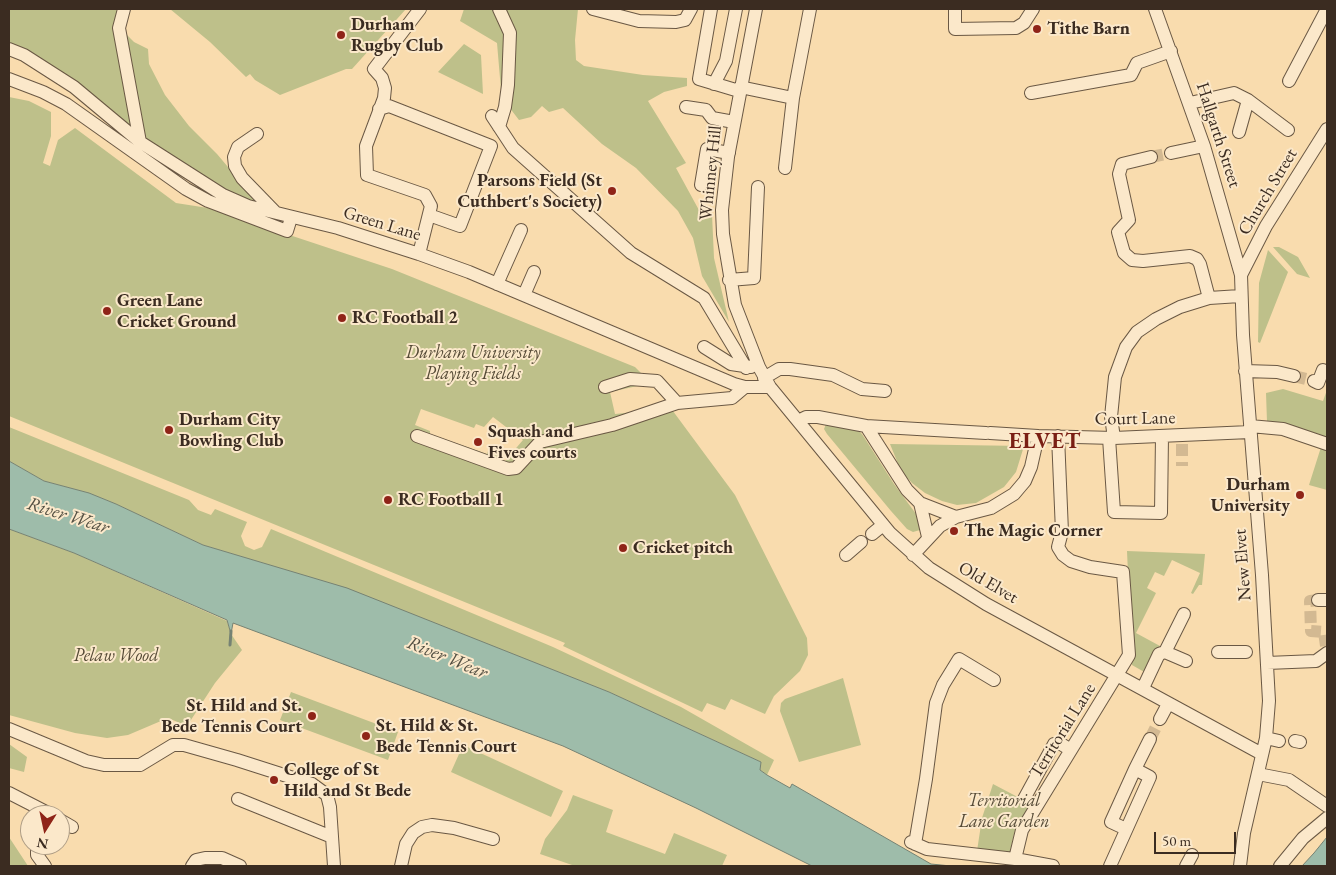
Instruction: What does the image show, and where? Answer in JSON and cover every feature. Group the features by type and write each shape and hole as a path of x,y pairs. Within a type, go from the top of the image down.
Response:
{"street":[{"path":"124,9 119,28 140,142"},
{"path":"419,254 431,206 426,195 368,175 366,146 380,109 385,88 382,78 374,69 420,9"},
{"path":"499,9 510,32 508,85 505,107 499,127"},
{"path":"593,10 613,12 639,21 676,22 684,20 691,9"},
{"path":"711,9 698,74 699,79 714,84 793,98"},
{"path":"714,84 726,61 736,9"},
{"name":"Whinney Hill","path":"756,9 734,122 722,210 729,280 735,304 760,375"},
{"path":"785,168 793,98 810,9"},
{"path":"955,9 955,29 1016,28 1024,23 1033,9"},
{"name":"Hallgarth Street","path":"1155,9 1204,146 1241,275"},
{"path":"1290,81 1323,28 1327,9"},
{"name":"Green Lane","path":"9,49 24,55 74,86 140,142 193,178 223,195 276,214 338,228 419,254 524,295 745,387 760,375"},
{"path":"1031,92 1132,81 1137,63 1171,51"},
{"path":"9,79 43,92 66,104 186,190 227,209 287,231 291,218"},
{"path":"1190,103 1231,92 1248,100 1288,130"},
{"path":"1239,132 1248,100"},
{"path":"380,109 389,106 491,146 460,226 428,215"},
{"path":"686,107 706,110 712,118 734,122"},
{"path":"492,116 512,148 631,253 704,298 760,375"},
{"name":"Church Street","path":"1241,275 1266,226 1327,129"},
{"path":"257,134 238,147 234,157 235,166 242,178 276,214"},
{"path":"1171,153 1204,146"},
{"path":"701,185 707,149 729,153"},
{"path":"1151,158 1122,164 1119,174 1129,220 1118,232 1124,253 1132,260 1190,256 1197,259 1209,298"},
{"path":"186,190 193,178"},
{"path":"729,280 754,278 758,187"},
{"path":"496,284 521,230"},
{"path":"524,295 534,272"},
{"name":"New Elvet","path":"1240,866 1251,796 1266,738 1269,701 1259,655 1250,429 1240,296 1241,275"},
{"path":"1162,436 1161,513 1114,512 1111,417 1115,377 1126,347 1137,332 1180,306 1209,298 1240,296"},
{"path":"704,347 731,364 760,375 779,369 790,369 833,375 862,389 885,391"},
{"path":"1314,381 1318,383 1323,370"},
{"path":"1245,371 1277,372 1294,376"},
{"name":"Old Elvet","path":"760,375 883,524 912,556 986,604 1262,754"},
{"path":"605,387 630,379 657,381 677,403"},
{"path":"417,436 508,470 516,468 540,442 612,425 677,403 732,398 745,387"},
{"name":"Court Lane","path":"798,421 806,417 818,417 866,426 1038,436 1111,438 1162,436 1182,439 1250,429 1283,429 1327,444"},
{"path":"866,426 873,434 899,478 920,504 928,537"},
{"path":"912,556 940,526 956,517 978,513 991,508 1014,494 1025,482 1031,468 1038,436"},
{"name":"Territorial Lane","path":"1015,859 1022,830 1129,655 1123,572 1090,568 1071,561 1058,547 1062,532 1058,436"},
{"path":"920,504 956,517"},
{"path":"846,555 883,524"},
{"path":"1166,652 1184,614"},
{"path":"1218,652 1316,661 1326,651"},
{"path":"1143,688 1159,654 1166,652 1186,661"},
{"path":"994,680 959,659 943,685 936,703 926,779 913,843 927,849 1015,859 1052,866"},
{"path":"1160,719 1168,704"},
{"path":"9,729 86,761 121,766 145,766 173,745 184,745 312,784 327,795 330,807 334,866"},
{"path":"1266,738 1279,740"},
{"path":"1110,866 1150,777 1135,769 1150,739"},
{"path":"1024,799 1054,744 1061,744 1071,750"},
{"path":"1258,774 1289,780 1327,806"},
{"path":"9,793 32,805"},
{"path":"238,799 332,837"},
{"path":"1280,866 1303,838 1327,818"},
{"path":"401,866 406,844 413,833 422,827 432,825 454,828 494,839"},
{"path":"37,855 44,866"},
{"path":"192,866 196,860 222,858 240,866"}],"green space":[{"path":"9,9 116,9 126,34 134,42 148,49 149,64 165,95 189,126 217,154 261,206 191,175 9,45"},
{"path":"170,9 406,9 352,69 346,69 280,95 255,80 250,74 246,77 210,42"},
{"path":"464,9 578,9 575,40 576,60 584,66 643,75 687,78 687,86 664,92 648,101 686,163 676,168 700,212 712,214 714,258 729,322 702,276 693,238 678,211 636,168 602,144 563,108 549,112 542,106 531,117 519,120 509,107 501,90 497,43 460,21"},
{"path":"464,44 481,55 483,94 438,72"},
{"name":"Durham University Playing Fields","path":"9,97 29,101 51,112 51,136 43,163 50,166 58,140 75,128 176,203 208,208 392,269 635,367 651,383 610,392 615,414 644,411 667,403 735,495 807,638 808,655 800,671 774,696 765,714 731,699 725,710 707,703 702,712 563,646 565,643 9,416","holes":["421,409 474,428 476,424 484,427 493,417 523,440 505,461 493,452 488,451 487,454 430,434 430,431 415,425"]},
{"path":"1273,247 1279,247 1298,257 1310,278 1297,274"},
{"path":"1268,250 1288,272 1260,343 1258,342 1259,283"},
{"path":"1283,389 1323,401 1327,390 1327,439 1267,422 1266,393"},
{"path":"826,424 859,431 862,434 894,484 919,518 920,530 913,532 907,529 891,511 827,434 824,429"},
{"path":"9,427 189,500 198,510 211,515 215,509 247,522 241,536 245,546 254,550 262,547 271,529 553,647 681,707 774,760 767,775 760,770 761,762 609,692 347,589 203,545 116,504 88,493 44,481 9,461"},
{"path":"890,444 1024,446 1016,472 1004,487 976,503 957,505 942,501 925,493 912,483 901,471"},
{"path":"1322,444 1327,446 1327,490 1309,485"},
{"name":"Pelaw Wood","path":"9,529 74,553 227,621 231,634 242,650 215,683 187,726 168,718 128,735 107,738 75,733 9,715"},
{"path":"1127,551 1205,554 1202,585 1199,585 1193,594 1191,593 1200,573 1172,560 1164,576 1155,572 1147,588 1156,593 1136,633 1160,646 1146,673 1132,665"},
{"path":"843,678 861,745 799,762 780,711 781,703 785,699"},
{"path":"291,692 398,732 388,760 280,720"},
{"path":"9,744 27,757 24,772 9,768"},
{"path":"463,745 563,791 551,817 451,772"},
{"name":"Territorial Lane Garden","path":"993,784 1031,804 1015,830 1010,851 1007,853 977,851 982,818"},
{"path":"573,795 613,810 606,832 665,854 674,833 727,855 722,866 575,866 540,854 545,839 567,810"},
{"path":"9,837 28,866 9,866"}],"water":[{"name":"River Wear","path":"9,461 44,481 89,493 203,545 347,588 609,692 761,762 760,770 767,775 790,788 792,784 931,864 951,866 812,866 696,808 563,746 233,623 231,634 227,620 74,553 9,529"},
{"path":"1327,837 1327,866 1302,866 1314,853"}],"waterway":[{"path":"230,645 231,631"}],"tunnel":[{"path":"1151,157 1171,153"},
{"path":"1294,376 1314,381"},
{"path":"1182,444 1182,466"},
{"path":"1318,600 1310,601 1311,631 1324,632 1326,646"},
{"path":"1150,739 1160,719"}],"place":[{"name":"Tithe Barn","path":"1037,29"},
{"name":"Durham Rugby Club","path":"341,35"},
{"name":"Parsons Field (St Cuthbert's Society)","path":"612,191"},
{"name":"Green Lane Cricket Ground","path":"107,311"},
{"name":"RC Football 2","path":"342,318"},
{"name":"Durham City Bowling Club","path":"169,430"},
{"name":"Squash and Fives courts","path":"478,442"},
{"name":"Durham University","path":"1300,495"},
{"name":"RC Football 1","path":"388,500"},
{"name":"The Magic Corner","path":"954,531"},
{"name":"Cricket pitch","path":"623,548"},
{"name":"St. Hild and St. Bede Tennis Court","path":"312,716"},
{"name":"St. Hild & St. Bede Tennis Court","path":"366,736"},
{"name":"College of St Hild and St Bede","path":"274,780"}],"district":[{"name":"ELVET","path":"1045,442"}]}
